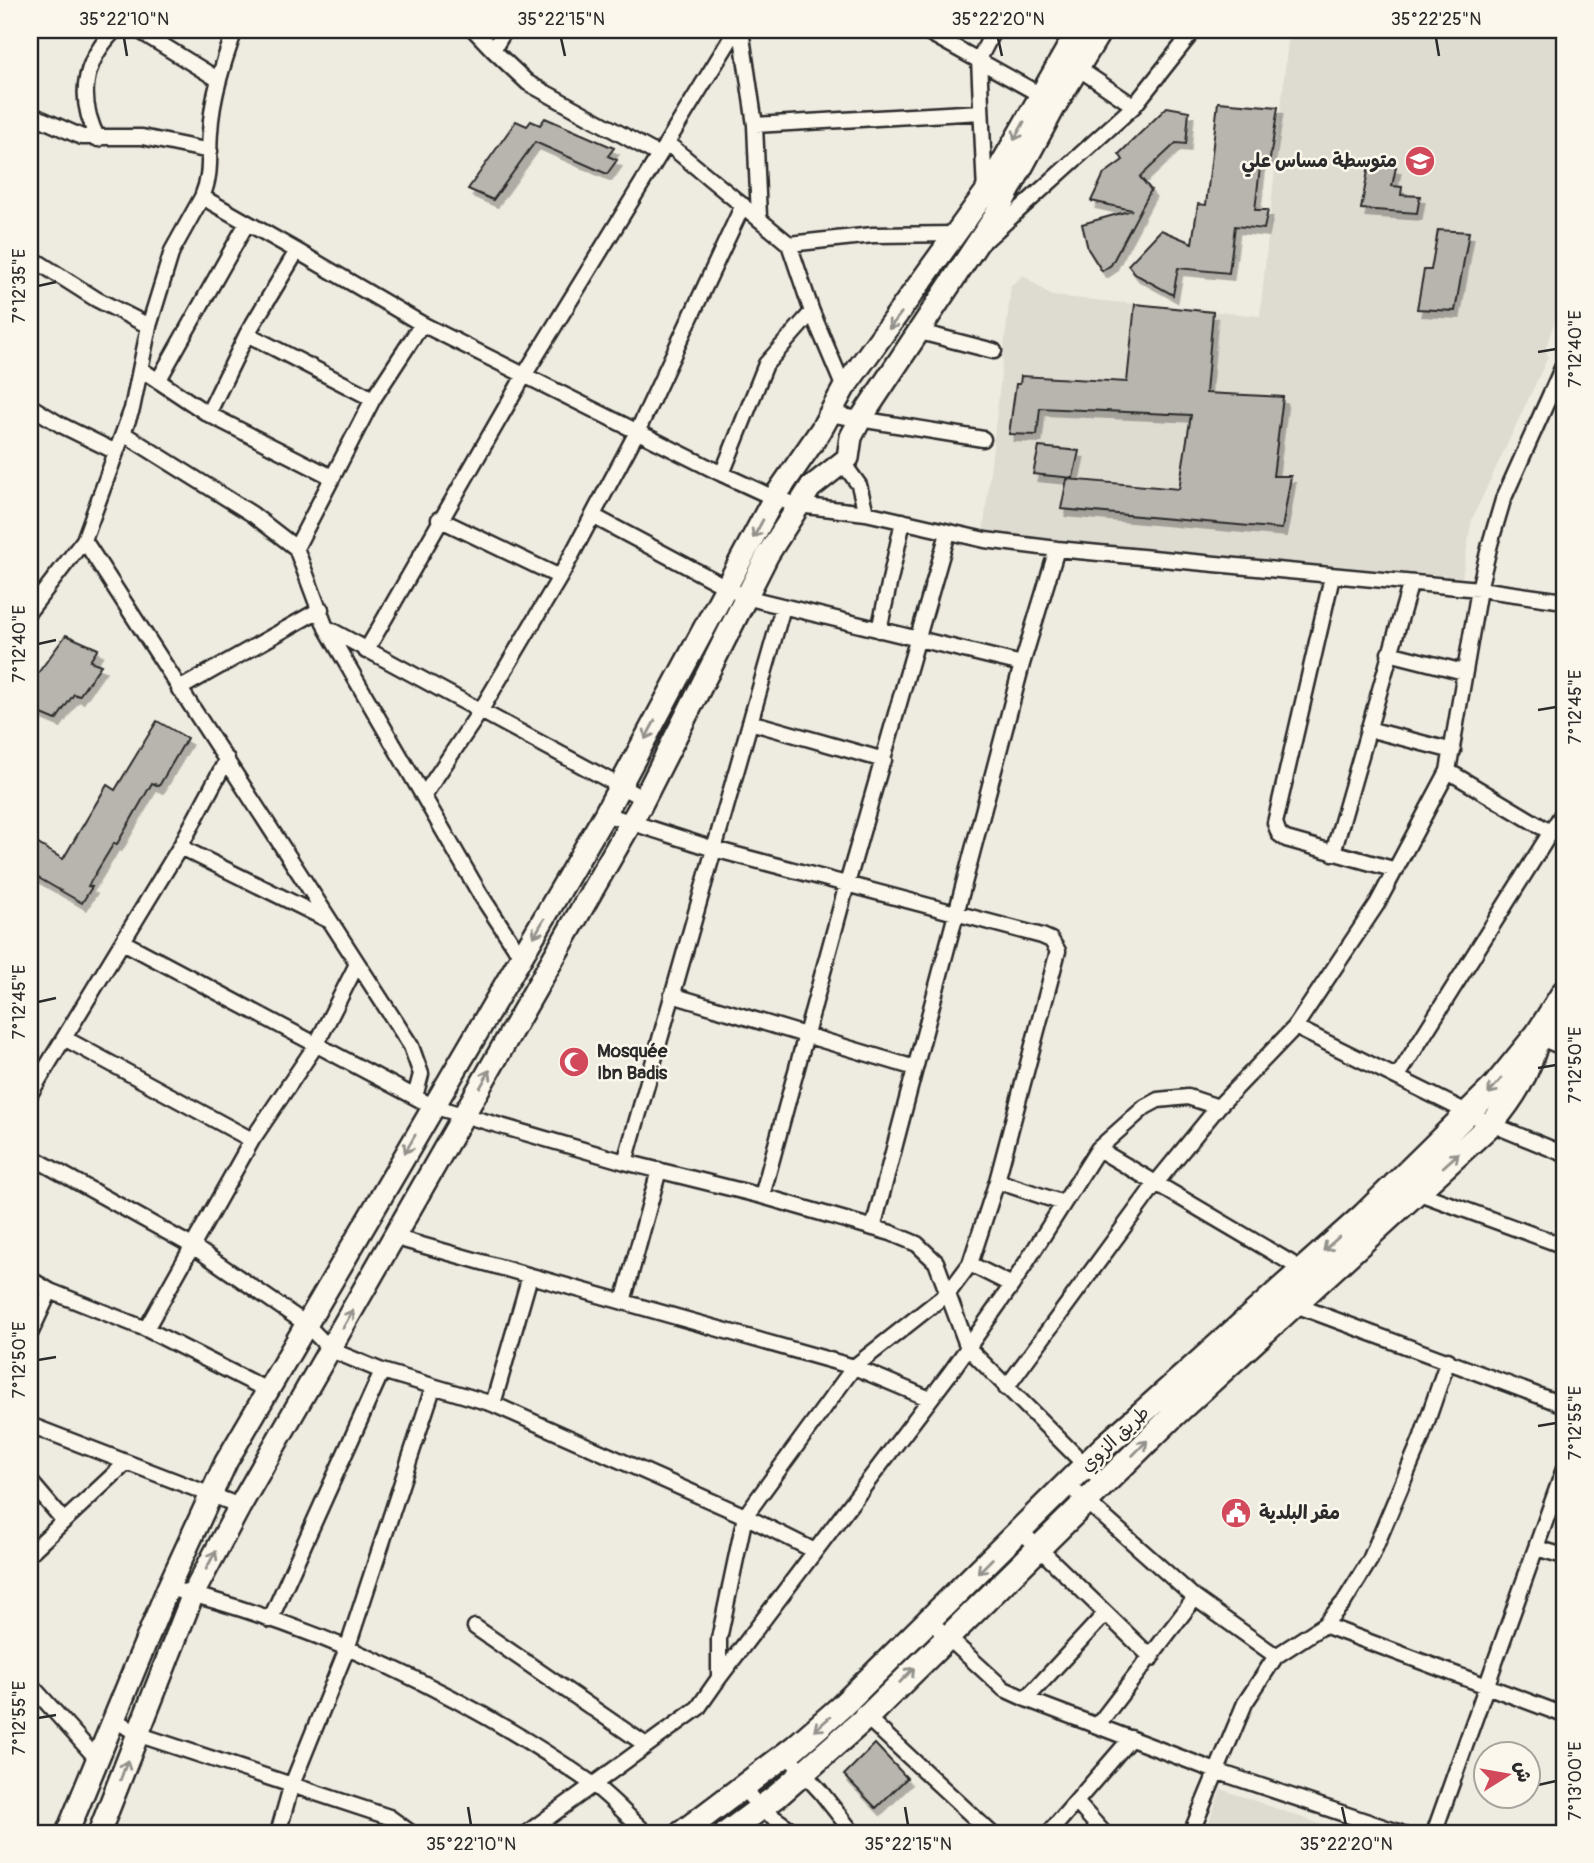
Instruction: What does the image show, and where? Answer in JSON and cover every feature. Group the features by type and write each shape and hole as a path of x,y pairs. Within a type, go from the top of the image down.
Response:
{"main road":[{"name":"طريق الزوي","path":"727,1833 804,1772 866,1717 1020,1530 1086,1465 1283,1300 1481,1119 1513,1099 1529,1070 1538,1033 1564,992"},
{"name":"طريق الزوي","path":"682,1833 786,1754 848,1700 1038,1548 1283,1300"}],"street":[{"path":"98,139 91,124 86,100 87,73 93,56 115,30"},
{"path":"138,30 219,80"},
{"path":"30,610 84,540 124,434 142,370 149,326 172,251 209,182 219,80 235,30"},
{"path":"474,30 528,83 659,155"},
{"path":"493,50 505,30"},
{"path":"738,30 755,125 759,217"},
{"path":"366,651 439,519 525,374 738,30"},
{"path":"924,30 1048,99"},
{"path":"985,193 979,59 994,30"},
{"path":"1070,62 1078,30"},
{"path":"99,1833 193,1594 240,1506 643,799 736,592 774,498 844,388 957,234 1070,62 1101,30"},
{"path":"971,253 1097,143 1134,106 1194,30"},
{"path":"1070,62 1134,106"},
{"path":"67,1833 116,1720 168,1588 211,1493 306,1324 424,1102 522,958 736,592 818,480 848,458 851,437 860,420 920,332 1024,167 1048,99"},
{"path":"755,125 981,111"},
{"path":"30,114 67,132 98,139 151,138 210,151"},
{"path":"667,143 789,244 812,312 844,388"},
{"path":"202,197 422,324 774,498 798,505 866,513 948,533 1057,549 1410,585 1479,589 1564,601"},
{"path":"424,794 481,710 560,577 638,430 743,205"},
{"path":"158,381 247,223"},
{"path":"789,244 873,236 957,234"},
{"path":"208,414 247,334 297,251"},
{"path":"30,257 96,299 149,326"},
{"path":"722,474 766,364 812,312"},
{"path":"296,548 373,399 422,324"},
{"path":"920,332 994,351"},
{"path":"247,334 373,399"},
{"path":"1006,1388 1156,1183 1218,1107 1295,1027 1344,958 1396,870 1448,771 1479,589 1503,500 1564,364"},
{"path":"142,370 208,414 331,477"},
{"path":"30,406 61,425 116,452"},
{"path":"829,414 983,439"},
{"path":"124,434 252,514 296,548 326,628 480,894 522,958"},
{"path":"843,463 859,485 866,513"},
{"path":"593,516 736,592 783,607 920,637 1022,664"},
{"path":"439,519 560,577"},
{"path":"879,630 903,521"},
{"path":"762,1196 847,884 948,533"},
{"path":"84,540 418,1060 424,1102"},
{"path":"873,1228 1022,664 1057,549"},
{"path":"1332,577 1275,822 1282,837 1396,870"},
{"path":"1333,853 1410,585"},
{"path":"625,1161 783,607"},
{"path":"179,689 321,609"},
{"path":"326,628 643,799"},
{"path":"1389,653 1464,672"},
{"path":"750,722 884,760"},
{"path":"1368,729 1453,751"},
{"path":"30,1094 180,847 227,759"},
{"path":"1448,771 1550,832"},
{"path":"1398,1076 1564,811"},
{"path":"605,814 714,849 1051,940 1058,951 997,1181 970,1264 948,1292 854,1367 745,1516 719,1639 719,1678"},
{"path":"180,847 331,922"},
{"path":"123,943 424,1102 464,1117 762,1196 907,1238 927,1250 948,1292 968,1348 1104,1484"},
{"path":"146,1329 253,1140 316,1045 357,964"},
{"path":"673,995 915,1068"},
{"path":"1295,1027 1481,1119 1564,1154"},
{"path":"1538,1033 1564,1044"},
{"path":"64,1038 253,1140"},
{"path":"527,1833 698,1708 968,1348 1012,1285 1098,1149 1145,1107 1158,1100 1188,1097 1218,1107"},
{"path":"1098,1149 1311,1275"},
{"path":"30,1156 194,1247 306,1324 331,1350 382,1371 493,1404 745,1516 815,1551"},
{"path":"623,1302 659,1170"},
{"path":"997,1181 1063,1203"},
{"path":"1407,1188 1564,1246"},
{"path":"393,1237 854,1367 930,1399"},
{"path":"970,1264 1012,1285"},
{"path":"493,1404 530,1276"},
{"path":"30,1279 50,1291 146,1329 267,1390"},
{"path":"30,1334 50,1291"},
{"path":"1283,1300 1564,1405"},
{"path":"1191,1833 1245,1703 1276,1656 1324,1625 1344,1602 1370,1560 1421,1439 1448,1360"},
{"path":"270,1620 382,1371"},
{"path":"278,1833 291,1787 348,1646 433,1388"},
{"path":"30,1425 240,1506"},
{"path":"30,1553 126,1463"},
{"path":"1434,1833 1564,1469"},
{"path":"30,1481 64,1521"},
{"path":"1067,1484 1195,1598 1276,1656"},
{"path":"1020,1530 1152,1658"},
{"path":"1536,1548 1564,1556"},
{"path":"168,1588 348,1646 468,1706 593,1784 646,1833"},
{"path":"1097,1726 1152,1658 1195,1598"},
{"path":"1026,1699 1105,1614"},
{"path":"1324,1625 1486,1688 1564,1715"},
{"path":"475,1626 646,1745"},
{"path":"938,1629 1004,1689 1026,1699 1216,1771 1401,1833"},
{"path":"30,1684 98,1759"},
{"path":"848,1700 991,1833"},
{"path":"116,1720 137,1734 291,1787 389,1816 411,1833"},
{"path":"1049,1833 1131,1738"},
{"path":"786,1754 853,1833"},
{"path":"743,1787 760,1808 796,1833"},
{"path":"1076,1802 1104,1833"}],"shaded area":[{"path":"1289,30 1564,30 1564,292 1546,347 1548,357 1472,519 1462,577 983,535 1011,286 1023,275 1052,296 1260,316"},
{"path":"1221,1789 1345,1833 1205,1833"}],"building":[{"path":"1218,102 1278,107 1270,159 1261,159 1255,210 1268,210 1264,229 1235,226 1229,273 1178,268 1173,295 1135,274 1128,265 1161,230 1192,243 1198,204 1206,205"},
{"path":"1167,107 1189,111 1186,144 1176,143 1140,177 1151,190 1111,265 1102,271 1088,249 1082,224 1132,210 1091,201 1104,174 1123,160 1119,154"},
{"path":"545,118 614,148 608,156 617,160 607,174 535,142 493,200 468,189 516,121 527,126 531,121 540,125"},
{"path":"1369,165 1396,167 1392,186 1402,187 1401,195 1420,196 1417,213 1361,209"},
{"path":"1438,230 1469,232 1455,311 1417,309 1424,270 1431,270"},
{"path":"1135,304 1213,312 1206,393 1283,397 1273,476 1291,476 1282,529 1061,509 1067,479 1179,489 1191,415 1040,408 1037,435 1009,434 1016,384 1020,384 1021,376 1127,382"},
{"path":"1039,447 1079,451 1073,478 1033,474"},
{"path":"66,635 98,649 90,661 101,665 79,696 74,694 56,720 30,709 30,684"},
{"path":"157,721 187,738 159,786 152,783 117,844 114,843 88,886 92,887 82,903 30,873 30,839 63,859 107,785 115,790"},
{"path":"875,1744 907,1778 876,1808 844,1775"}],"place":[{"name":"متوسطة مساس علي","path":"1420,161"},
{"name":"Mosquée Ibn Badis","path":"574,1062"},
{"name":"مقر البلدية","path":"1236,1513"}]}
